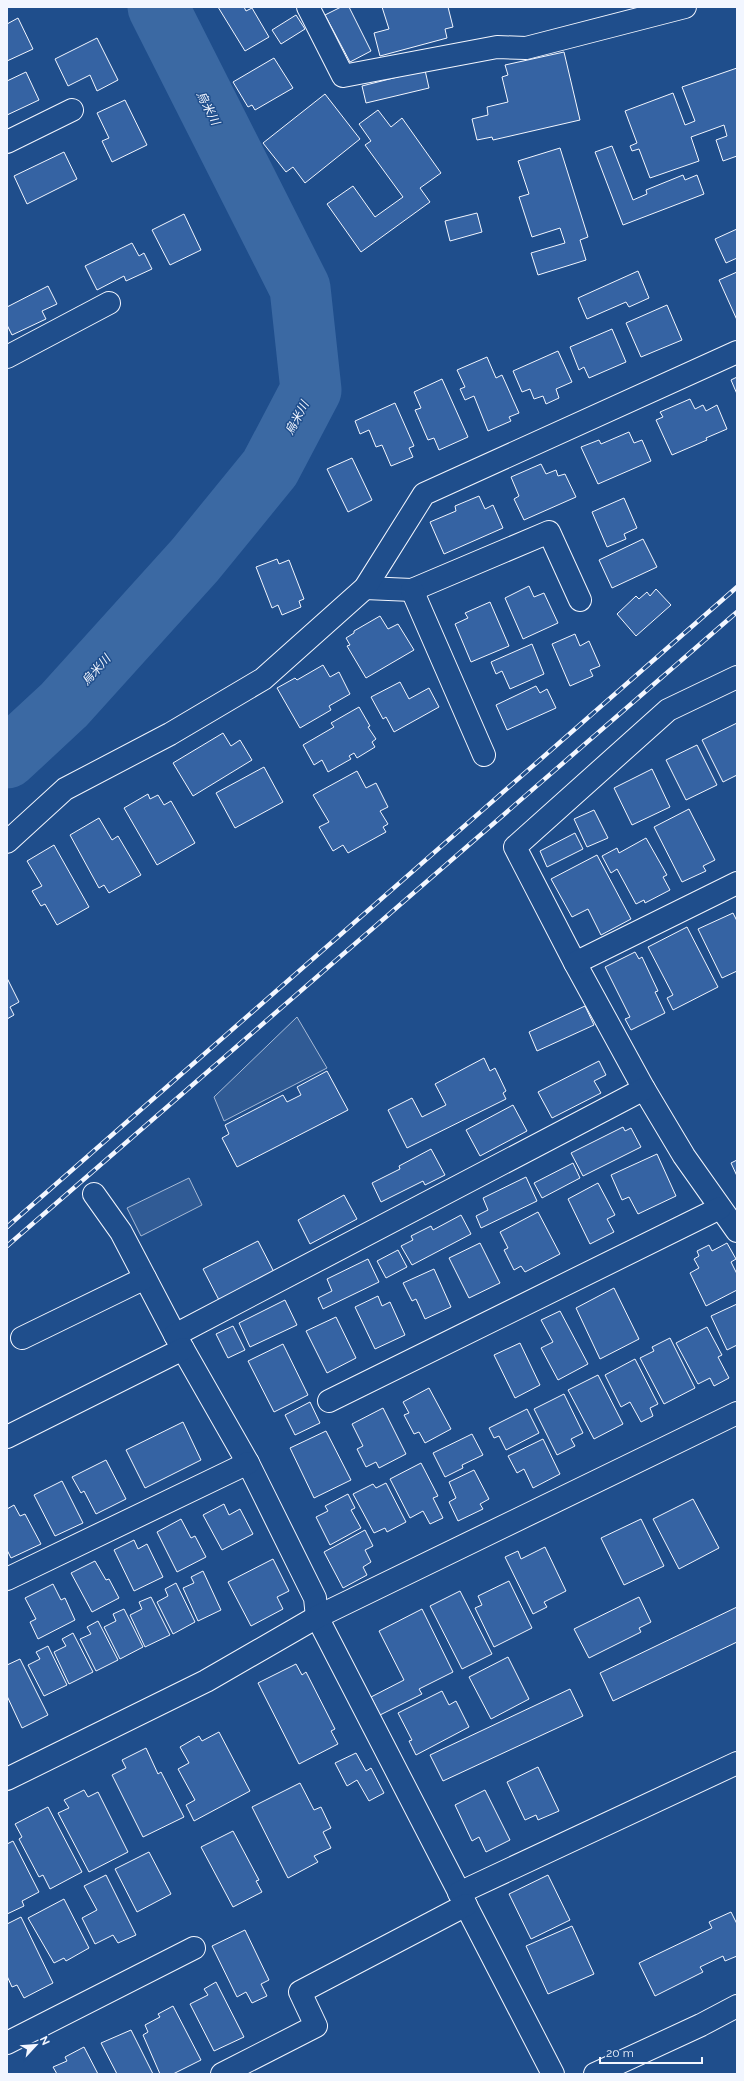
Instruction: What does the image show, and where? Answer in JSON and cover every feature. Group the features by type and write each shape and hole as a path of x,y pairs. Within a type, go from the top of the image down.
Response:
{"street":[{"path":"308,7 343,76 497,47 526,48 685,7"},
{"path":"7,142 72,110"},
{"path":"7,357 109,303"},
{"path":"7,842 65,789 170,734 263,680 365,588 424,494 737,352"},
{"path":"365,588 412,590 549,532 580,600"},
{"path":"412,590 484,755"},
{"path":"737,677 668,710 515,847 575,963 644,1089 684,1156 737,1231"},
{"path":"575,963 737,883"},
{"path":"7,1437 644,1089"},
{"path":"94,1194 121,1232 179,1342 248,1463 315,1598 317,1618 553,2074"},
{"path":"329,1401 720,1208"},
{"path":"22,1338 145,1278"},
{"path":"7,1779 206,1681 317,1618 737,1413"},
{"path":"7,1579 248,1463"},
{"path":"222,2074 316,2026 300,1992 463,1899 737,1764"},
{"path":"7,2043 194,1948"},
{"path":"595,2074 737,2006"}],"shaded area":[{"path":"297,1017 327,1068 224,1121 214,1097"},
{"path":"189,1178 202,1205 141,1236 127,1208"}],"building":[{"path":"218,7 244,7 246,11 252,8 269,37 245,51"},
{"path":"341,7 349,7 371,51 350,62 325,15"},
{"path":"382,7 448,7 453,27 445,29 447,38 380,56 374,33 389,29"},
{"path":"296,15 305,29 281,44 272,30"},
{"path":"18,18 33,49 7,61 7,24"},
{"path":"97,38 118,80 97,91 90,75 68,86 55,59"},
{"path":"564,52 580,120 493,140 492,137 477,140 472,119 488,115 487,107 508,102 502,77 508,75 505,65"},
{"path":"274,58 293,88 255,110 252,105 248,107 233,82"},
{"path":"737,68 737,156 723,161 716,140 727,136 724,125 691,137 699,161 650,178 639,149 632,151 630,146 637,143 625,111 673,93 685,125 695,121 682,87"},
{"path":"425,70 429,88 366,103 362,86"},
{"path":"26,72 39,100 7,115 7,81"},
{"path":"325,94 360,139 305,183 293,167 286,172 263,143"},
{"path":"125,100 147,145 112,162 102,141 109,138 97,113"},
{"path":"378,110 391,127 402,118 441,173 420,188 430,202 361,252 327,204 353,186 375,217 403,197 365,145 371,141 359,124"},
{"path":"612,146 633,200 647,194 646,190 683,175 685,180 697,175 704,194 623,225 595,152"},
{"path":"560,148 588,237 580,240 586,260 538,275 531,253 565,243 560,228 532,237 519,197 529,194 518,161"},
{"path":"64,152 77,179 27,204 14,176"},
{"path":"477,213 482,232 450,241 445,221"},
{"path":"184,214 201,250 170,265 152,230"},
{"path":"737,229 737,258 726,263 715,239"},
{"path":"132,243 139,256 144,253 152,269 126,281 124,276 97,290 85,266"},
{"path":"638,271 649,298 629,307 626,302 587,319 578,298"},
{"path":"737,272 737,320 719,280"},
{"path":"48,286 57,304 42,311 46,319 12,335 7,325 7,307"},
{"path":"667,305 682,340 641,357 626,323"},
{"path":"612,329 626,362 589,378 584,367 579,370 570,347"},
{"path":"558,351 572,382 556,389 559,398 546,404 543,396 534,399 530,389 522,392 513,371"},
{"path":"487,357 496,378 502,375 519,413 509,417 511,421 488,431 474,396 465,400 460,389 465,387 457,370"},
{"path":"737,377 737,394 731,380"},
{"path":"442,379 468,437 439,450 434,438 428,440 415,410 421,408 414,392"},
{"path":"690,399 695,409 703,405 706,411 717,405 727,429 706,438 707,440 672,455 656,420 663,417 660,412"},
{"path":"395,403 414,446 409,448 413,457 391,466 382,445 376,447 369,430 360,434 355,421"},
{"path":"629,432 634,443 642,440 651,461 598,484 581,447 599,440 601,444"},
{"path":"352,458 372,500 348,512 327,469"},
{"path":"541,464 546,474 556,470 558,476 565,474 576,497 524,520 514,499 519,496 511,477"},
{"path":"479,496 485,509 493,505 503,528 444,554 430,522 456,511 455,506"},
{"path":"624,498 637,528 624,534 626,539 607,547 592,512"},
{"path":"643,539 657,567 612,588 599,560"},
{"path":"277,559 279,564 289,560 304,599 299,601 301,607 282,615 278,605 272,608 256,567"},
{"path":"529,586 534,597 544,593 558,623 523,639 505,598"},
{"path":"656,589 671,605 636,636 617,614 636,596 639,599 647,592 650,596"},
{"path":"490,602 509,646 471,662 455,624 468,618 465,613"},
{"path":"380,616 388,629 398,624 414,650 366,678 347,646 350,645 346,638 354,633 354,631"},
{"path":"575,634 580,646 589,641 600,666 590,670 593,676 570,686 552,644"},
{"path":"532,644 544,674 510,689 502,671 496,674 491,662"},
{"path":"323,665 330,677 339,672 350,694 329,706 331,710 300,728 277,688 295,678 297,680"},
{"path":"400,682 409,699 429,688 439,707 394,732 386,717 383,719 371,697"},
{"path":"536,686 540,693 547,689 556,708 507,730 496,705"},
{"path":"359,707 370,726 368,727 376,739 372,742 375,747 357,758 354,753 349,756 351,759 328,772 322,760 314,765 303,745 334,727 331,723"},
{"path":"737,723 737,775 723,782 702,740"},
{"path":"223,733 231,746 240,740 252,760 193,796 173,763"},
{"path":"697,745 717,785 686,800 666,760"},
{"path":"264,767 283,802 235,828 216,793"},
{"path":"652,769 670,807 632,825 614,788"},
{"path":"357,771 366,788 376,783 388,807 380,811 388,824 383,827 386,832 348,853 343,845 333,851 319,827 329,822 313,795"},
{"path":"148,794 150,799 158,795 164,805 171,801 195,843 157,865 124,808"},
{"path":"689,809 715,860 703,866 706,871 682,882 654,827"},
{"path":"594,810 608,838 587,847 574,819"},
{"path":"99,818 112,840 118,836 141,875 109,893 104,885 99,888 70,835"},
{"path":"575,833 583,849 547,867 540,851"},
{"path":"646,838 667,875 663,877 670,890 645,903 644,900 636,904 617,869 611,873 602,856 617,848 619,853"},
{"path":"54,845 89,907 57,925 45,904 41,906 32,891 42,886 27,861"},
{"path":"597,855 631,919 601,935 588,909 572,917 551,879"},
{"path":"733,913 737,921 737,971 722,978 698,929"},
{"path":"687,927 718,987 673,1010 667,998 673,995 648,947"},
{"path":"635,952 639,959 642,957 658,991 655,992 665,1013 631,1030 625,1019 630,1017 605,967"},
{"path":"7,978 19,1002 10,1007 14,1015 7,1019"},
{"path":"585,1006 594,1025 537,1051 529,1032"},
{"path":"484,1058 490,1071 495,1068 506,1091 503,1093 506,1099 407,1148 388,1110 412,1098 422,1117 446,1105 435,1084"},
{"path":"599,1061 606,1075 594,1081 601,1093 552,1118 538,1092"},
{"path":"327,1071 348,1110 237,1167 222,1138 229,1134 225,1125 283,1095 287,1102 301,1095 297,1087"},
{"path":"513,1105 527,1131 480,1156 466,1130"},
{"path":"623,1127 625,1131 631,1128 641,1147 583,1176 571,1153"},
{"path":"431,1149 445,1175 425,1185 423,1181 381,1202 372,1183 400,1169 399,1166"},
{"path":"657,1154 676,1196 638,1214 629,1197 622,1200 611,1175"},
{"path":"737,1160 737,1176 731,1163"},
{"path":"573,1163 580,1178 542,1198 534,1183"},
{"path":"526,1177 537,1201 481,1228 476,1216 488,1210 483,1198"},
{"path":"598,1183 615,1215 607,1219 614,1232 590,1244 568,1199"},
{"path":"344,1195 357,1219 310,1244 298,1220"},
{"path":"538,1212 560,1254 525,1272 521,1266 514,1270 504,1250 508,1248 500,1232"},
{"path":"461,1215 471,1234 412,1265 401,1246 413,1240 411,1236 431,1226 433,1230"},
{"path":"258,1241 275,1274 220,1302 203,1269"},
{"path":"480,1243 500,1283 469,1298 449,1258"},
{"path":"727,1243 736,1259 731,1262 737,1274 737,1290 706,1306 690,1273 699,1268 694,1259 699,1256 697,1251 709,1245 712,1251"},
{"path":"398,1250 407,1267 386,1278 377,1261"},
{"path":"368,1259 379,1282 323,1309 318,1298 332,1291 327,1279"},
{"path":"434,1269 451,1307 425,1319 416,1299 412,1301 403,1283"},
{"path":"614,1288 639,1339 600,1359 576,1308"},
{"path":"378,1296 382,1306 390,1302 405,1335 375,1349 355,1307"},
{"path":"285,1300 297,1325 250,1347 239,1323"},
{"path":"737,1304 737,1345 727,1350 711,1316"},
{"path":"560,1311 588,1364 558,1380 541,1348 553,1342 541,1320"},
{"path":"336,1317 356,1358 327,1373 306,1331"},
{"path":"233,1326 245,1350 228,1358 216,1334"},
{"path":"707,1327 722,1355 718,1357 729,1378 714,1386 710,1378 698,1384 676,1343"},
{"path":"670,1338 695,1388 664,1404 640,1358 654,1351 652,1347"},
{"path":"520,1343 540,1385 515,1398 494,1355"},
{"path":"283,1344 308,1395 274,1412 248,1361"},
{"path":"635,1359 658,1404 650,1408 653,1416 641,1422 630,1402 621,1407 605,1375"},
{"path":"598,1375 623,1424 594,1439 568,1390"},
{"path":"429,1388 451,1429 425,1443 419,1432 414,1434 404,1415 409,1413 403,1402"},
{"path":"564,1394 583,1433 571,1439 575,1446 557,1455 534,1409"},
{"path":"310,1402 320,1423 295,1435 285,1415"},
{"path":"383,1408 406,1454 379,1468 376,1462 366,1467 357,1449 363,1446 352,1424"},
{"path":"527,1409 539,1433 506,1450 499,1436 494,1438 489,1428"},
{"path":"183,1422 201,1460 145,1488 126,1450"},
{"path":"326,1431 351,1480 314,1498 290,1448"},
{"path":"472,1434 483,1455 462,1465 463,1468 445,1477 433,1453"},
{"path":"543,1439 560,1474 533,1488 524,1469 517,1473 508,1456"},
{"path":"106,1460 126,1499 96,1514 84,1491 81,1493 72,1477"},
{"path":"421,1463 438,1496 433,1498 443,1518 430,1524 423,1511 410,1518 390,1479"},
{"path":"474,1470 489,1499 480,1504 483,1509 458,1521 449,1502 456,1498 449,1482"},
{"path":"62,1481 83,1523 55,1536 34,1495"},
{"path":"386,1483 406,1522 387,1532 385,1528 374,1533 353,1494 373,1484 376,1488"},
{"path":"348,1494 355,1508 351,1510 361,1528 330,1545 316,1517 328,1511 325,1506"},
{"path":"693,1499 719,1548 679,1569 653,1519"},
{"path":"224,1504 229,1515 240,1509 253,1534 222,1550 203,1515"},
{"path":"14,1505 20,1516 25,1514 41,1544 11,1558 7,1550 7,1509"},
{"path":"181,1519 191,1538 195,1536 206,1557 177,1572 157,1532"},
{"path":"641,1519 664,1566 624,1585 601,1538"},
{"path":"365,1530 373,1546 365,1550 371,1562 363,1567 367,1575 343,1588 324,1552"},
{"path":"134,1540 138,1549 147,1544 163,1577 134,1591 114,1550"},
{"path":"545,1547 566,1591 544,1602 547,1607 533,1614 505,1557 518,1551 521,1559"},
{"path":"273,1559 289,1591 277,1597 283,1609 251,1626 228,1582"},
{"path":"95,1561 106,1580 109,1579 119,1598 92,1612 71,1573"},
{"path":"203,1571 221,1610 198,1621 183,1588 194,1583 191,1577"},
{"path":"509,1581 532,1628 494,1647 475,1608 482,1605 478,1596"},
{"path":"176,1583 195,1622 173,1634 157,1602 168,1596 165,1589"},
{"path":"53,1584 61,1600 65,1598 75,1620 38,1639 30,1622 36,1619 25,1598"},
{"path":"460,1591 492,1654 462,1669 430,1606"},
{"path":"151,1597 170,1635 145,1647 130,1615 142,1609 139,1602"},
{"path":"639,1597 651,1622 639,1628 641,1632 589,1658 574,1629"},
{"path":"737,1607 737,1642 613,1701 600,1673"},
{"path":"124,1609 143,1647 120,1659 104,1627 116,1621 113,1614"},
{"path":"422,1609 453,1672 419,1689 422,1694 380,1715 371,1697 404,1680 379,1631"},
{"path":"98,1621 118,1660 96,1671 80,1639 91,1634 87,1627"},
{"path":"73,1633 93,1672 69,1684 54,1652 66,1646 62,1639"},
{"path":"48,1646 67,1685 44,1696 28,1665 40,1659 36,1652"},
{"path":"508,1657 529,1699 491,1719 469,1677"},
{"path":"20,1659 48,1715 22,1728 7,1696 7,1665"},
{"path":"296,1664 302,1675 306,1672 335,1729 331,1731 338,1744 299,1764 258,1683"},
{"path":"570,1689 583,1716 443,1781 430,1755"},
{"path":"442,1691 449,1705 456,1701 469,1727 416,1755 409,1741 412,1740 398,1713"},
{"path":"219,1732 250,1791 194,1821 186,1805 195,1800 178,1769 189,1763 180,1747 199,1736 202,1741"},
{"path":"146,1748 158,1774 161,1772 184,1817 143,1837 112,1775 126,1768 122,1760"},
{"path":"356,1753 366,1771 371,1768 384,1793 369,1801 357,1780 347,1786 335,1763"},
{"path":"538,1767 559,1811 538,1820 536,1815 525,1820 507,1782"},
{"path":"300,1783 314,1810 321,1807 331,1828 323,1832 331,1848 314,1856 318,1862 288,1878 252,1807"},
{"path":"84,1790 88,1797 98,1792 128,1852 89,1872 58,1813 69,1808 64,1800"},
{"path":"485,1790 510,1840 486,1852 479,1837 472,1841 455,1805"},
{"path":"48,1807 82,1872 50,1889 43,1875 39,1877 19,1839 22,1837 15,1824"},
{"path":"233,1831 259,1880 256,1881 262,1892 233,1907 201,1847"},
{"path":"13,1841 39,1892 22,1901 24,1906 7,1914 7,1844"},
{"path":"149,1852 171,1894 137,1912 115,1869"},
{"path":"106,1875 136,1935 118,1943 113,1935 95,1944 82,1918 97,1910 84,1886"},
{"path":"548,1875 570,1920 531,1939 509,1894"},
{"path":"64,1899 89,1948 66,1961 64,1958 54,1963 28,1918"},
{"path":"731,1912 737,1924 737,1956 725,1961 723,1956 700,1967 703,1972 655,1996 639,1963 712,1928 709,1922"},
{"path":"21,1917 53,1983 24,1998 17,1985 12,1987 7,1976 7,1924"},
{"path":"572,1926 594,1974 548,1994 526,1946"},
{"path":"245,1930 269,1980 261,1984 267,1996 252,2003 246,1992 237,1997 212,1946"},
{"path":"216,1982 244,2037 214,2051 190,2004 208,1995 204,1989"},
{"path":"173,2006 201,2060 173,2074 160,2074 143,2035 148,2032 145,2025 160,2017 158,2014"},
{"path":"131,2030 153,2074 117,2074 101,2043"},
{"path":"84,2047 98,2074 57,2074 53,2067 67,2061 65,2057"}],"waterway":[{"name":"烏米川","path":"7,758 64,705 195,560 270,468 311,390 300,288 158,7"}],"railway":[{"path":"7,1227 737,587"},
{"path":"7,1246 737,612"}]}
